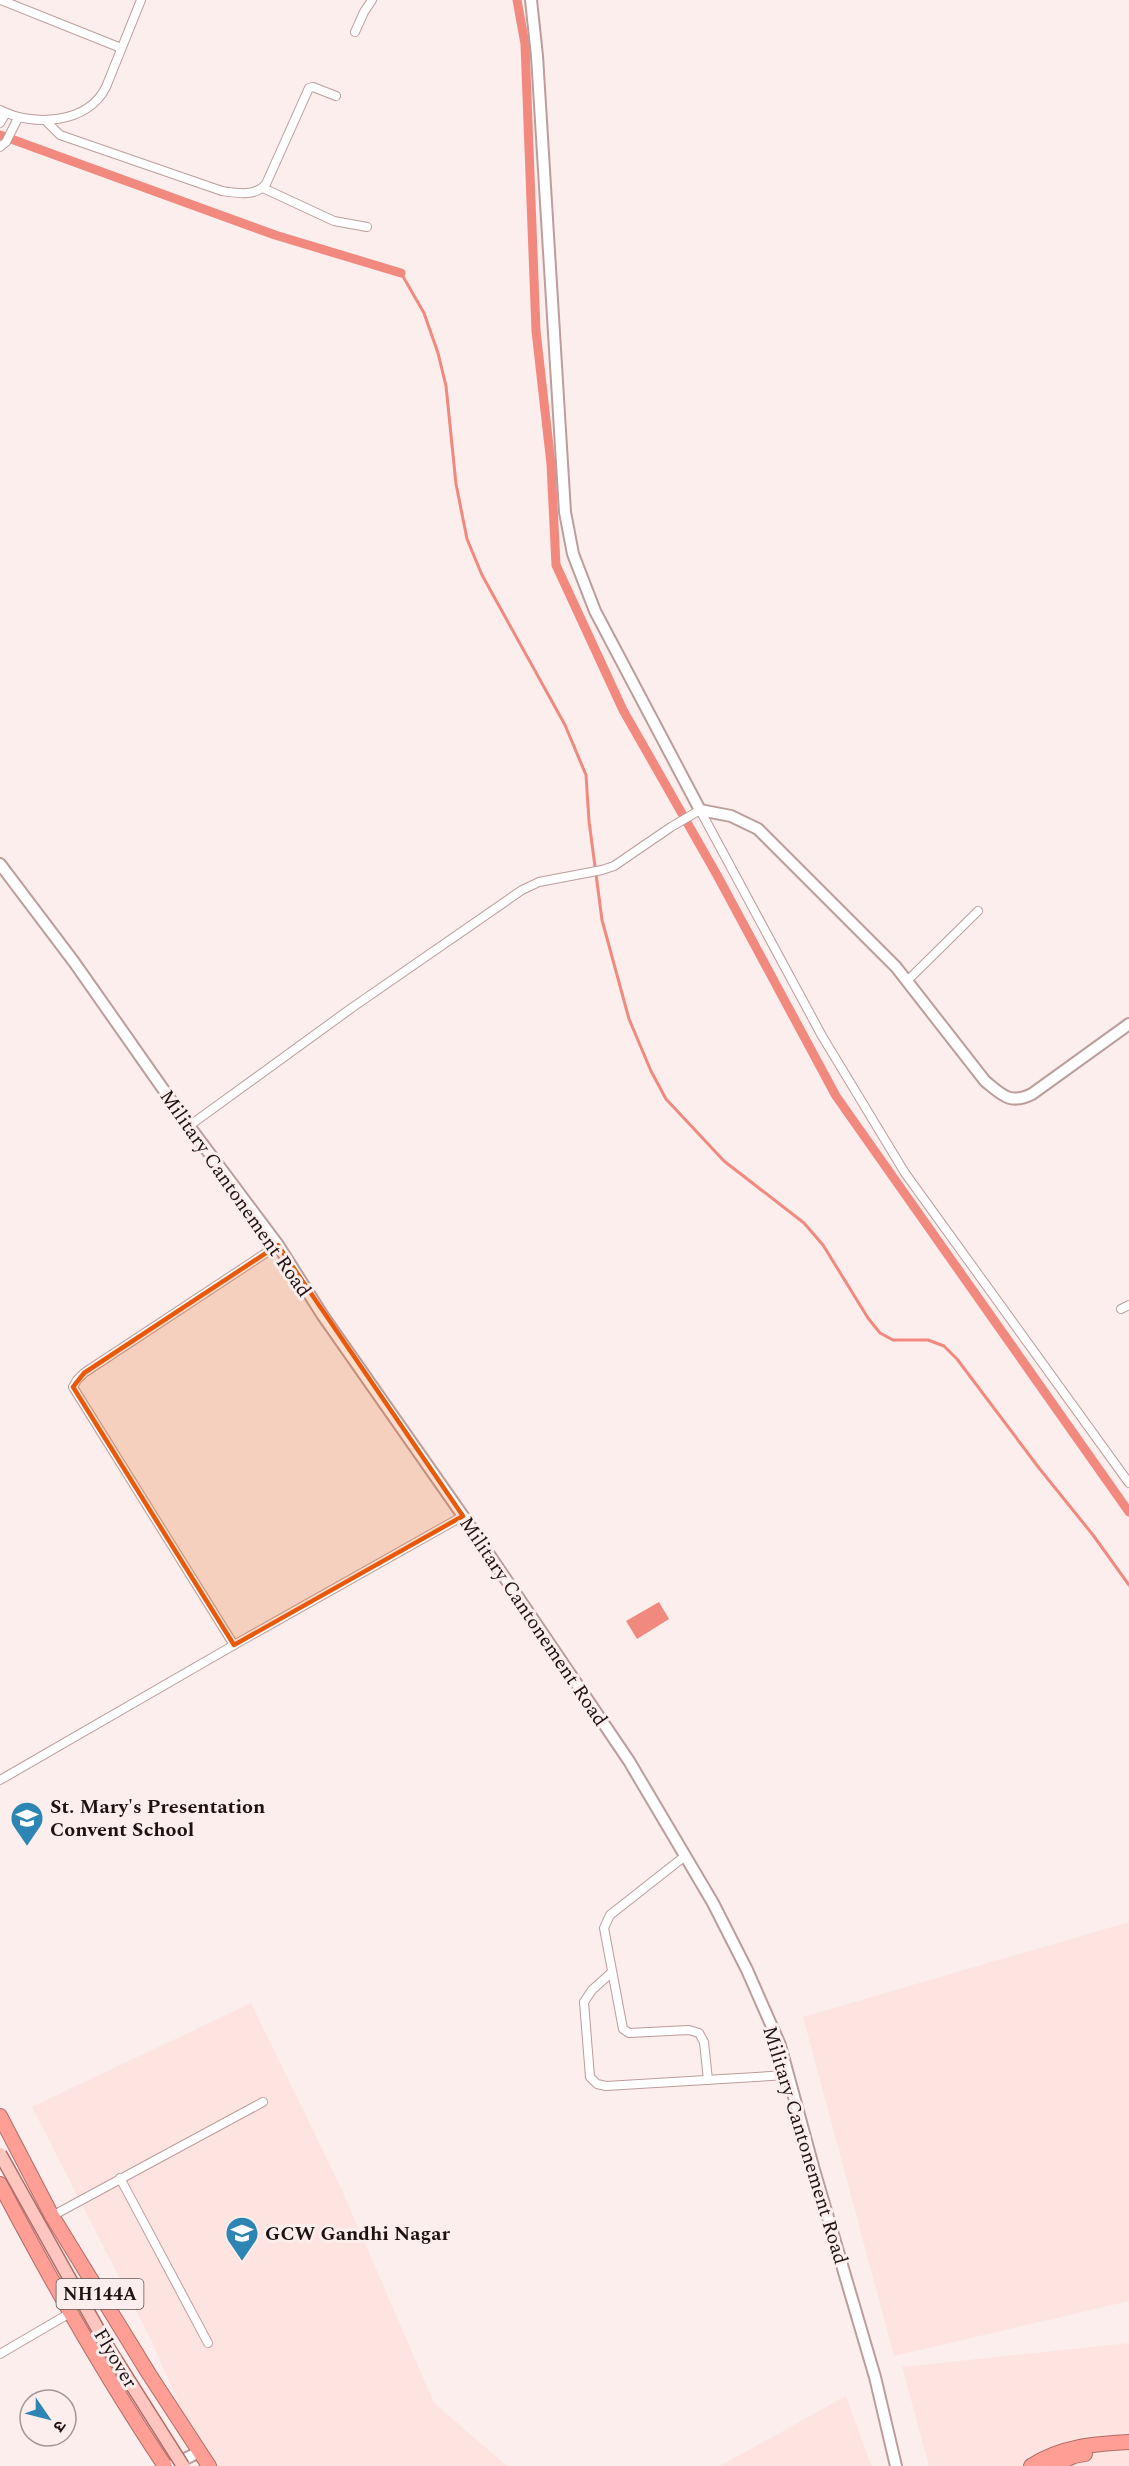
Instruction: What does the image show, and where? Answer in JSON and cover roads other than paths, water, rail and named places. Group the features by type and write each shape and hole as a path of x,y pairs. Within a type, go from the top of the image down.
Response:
{"highway":[{"name":"NH144A","path":"0,2116 52,2216 209,2466"},
{"name":"NH144A","path":"0,2184 70,2313 123,2403 165,2466"},
{"path":"1031,2466 1056,2452 1077,2446 1129,2442"},
{"path":"1052,2466 1074,2456 1129,2452"}],"main road":[{"name":"Flyover","path":"0,2154 109,2349 183,2466"}],"street":[{"path":"1,0 19,4 122,48"},
{"path":"0,123 3,111 18,118 46,121 76,113 98,100 106,87 141,0"},
{"path":"355,32 360,18 372,0"},
{"path":"531,0 539,77 562,462 569,536 582,579 599,620 696,812 822,1036 923,1200 1129,1483"},
{"path":"263,188 309,88 313,87 336,96"},
{"path":"3,144 18,118"},
{"path":"46,121 60,135 222,191 249,193 263,188 334,221 367,226"},
{"path":"189,1126 353,1006 522,890 539,882 602,870 624,860 671,826 696,812 731,816 758,830 896,967 985,1081 1001,1095 1022,1100 1129,1024"},
{"name":"Military Cantonement Road","path":"0,864 74,962 189,1126 278,1245 323,1316 463,1516 629,1761 713,1904 747,1970 780,2045 875,2377 896,2466"},
{"path":"907,981 978,911"},
{"path":"234,1644 73,1387 84,1373 278,1245"},
{"path":"1121,1309 1129,1305"},
{"path":"0,1780 234,1644 463,1516"},
{"path":"685,1856 606,1919 604,1928 623,2029 629,2033 689,2030 699,2033 704,2042 708,2080"},
{"path":"611,1973 592,1989 584,2002 592,2080 597,2084 606,2086 788,2075"},
{"path":"52,2216 263,2102"},
{"path":"120,2178 208,2343"},
{"path":"0,2354 70,2313"},
{"path":"171,2466 199,2452"}],"waterway":[{"path":"517,0 525,44 536,331 551,464 556,565 623,710 717,875 836,1096 1129,1512"},
{"path":"0,135 275,235 401,273"},
{"path":"401,273 424,313 438,353 446,386 456,484 467,539 482,575 565,725 586,775 589,821 602,920 629,1019 651,1071 666,1099 724,1161 804,1223 823,1245 868,1318 880,1333 893,1340 928,1340 944,1346 957,1359 1129,1585"}],"place":[{"name":"St. Mary's Presentation Convent School","path":"27,1847"},
{"name":"GCW Gandhi Nagar","path":"242,2262"}]}
